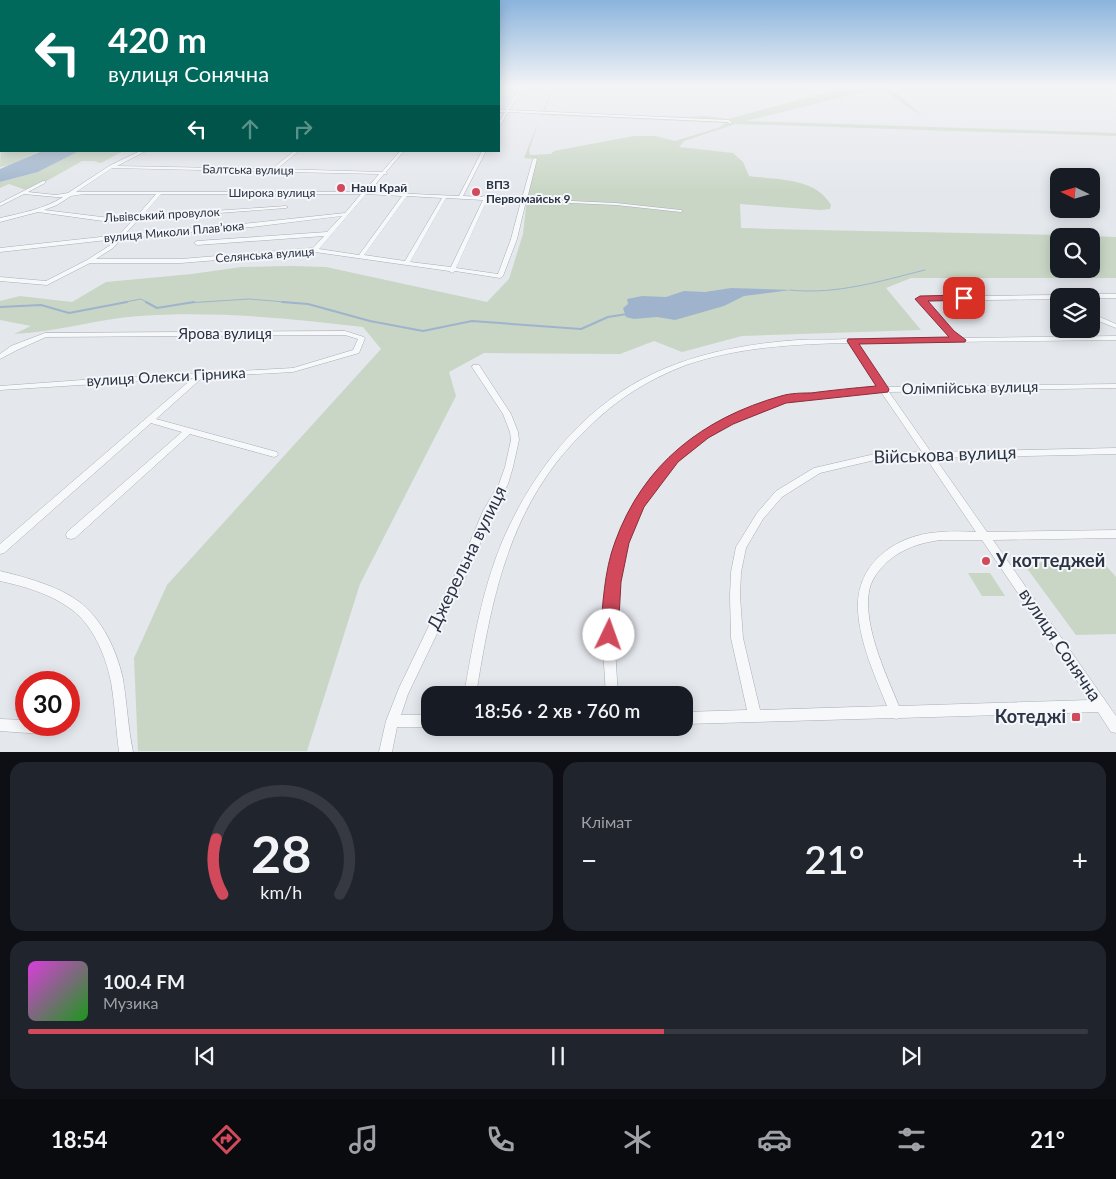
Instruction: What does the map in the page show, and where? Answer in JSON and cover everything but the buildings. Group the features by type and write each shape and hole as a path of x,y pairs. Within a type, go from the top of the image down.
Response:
{"street":[{"path":"0,220 38,211 73,194 111,167 142,152"},
{"path":"272,171 296,152"},
{"path":"315,250 401,152"},
{"path":"461,196 483,152"},
{"path":"524,199 535,159"},
{"name":"Балтська вулиця","path":"111,167 385,172"},
{"path":"0,205 43,182"},
{"name":"Широка вулиця","path":"24,192 38,195 367,192 616,204 681,211"},
{"path":"0,279 47,283 89,261 111,247 160,193"},
{"name":"Львівський провулок","path":"38,211 110,220 283,208 287,193"},
{"path":"361,256 406,194"},
{"path":"407,262 445,196"},
{"path":"452,271 464,249 485,200 484,197"},
{"name":"Селянська вулиця","path":"89,261 181,261 315,250 407,262 452,271 500,276 514,239 524,199"},
{"name":"вулиця Миколи Плавʼюка","path":"0,250 347,214"},
{"path":"196,243 329,234"},
{"path":"1100,296 1116,296"},
{"path":"961,340 950,333 920,299 1050,297"},
{"path":"1100,319 1116,326"},
{"name":"Ярова вулиця","path":"0,357 14,348 45,335 345,333 362,338 356,351 330,358"},
{"path":"471,686 478,640 487,600 509,535 539,477 577,432 612,402 669,369 714,355 753,347 799,342 1116,338"},
{"name":"вулиця Сонячна","path":"852,341 883,389 1116,727"},
{"name":"вулиця Олекси Гірника","path":"0,388 293,370 330,358"},
{"name":"Джерельна вулиця","path":"385,752 392,721 403,692 466,566 488,511 503,484 509,467 515,440 514,432 506,414 476,367"},
{"path":"0,550 201,376"},
{"name":"Олімпійська вулиця","path":"611,686 609,621 613,582 622,543 638,505 673,459 703,435 728,421 784,399 883,389 1116,386"},
{"path":"149,420 274,454"},
{"path":"71,535 190,430"},
{"name":"Військова вулиця","path":"755,716 737,638 735,596 741,547 760,516 779,494 816,470 878,456 1116,451"},
{"path":"896,713 878,669 867,630 863,596 866,582 878,565 891,552 913,541 942,536 1116,534"},
{"path":"0,576 13,578 55,594 79,608 105,642 116,672 126,752"},
{"path":"693,718 1102,706"},
{"path":"392,721 421,721"},
{"path":"0,726 15,727"}],"green space":[{"path":"539,121 529,150 530,155 551,154 554,151 634,136 655,136 675,141 718,128 726,123 682,121 749,121 1116,133 1116,136 735,124 684,141 679,147 733,153 743,162 749,176 805,185 815,189 831,205 830,209 820,210 740,204 741,228 1050,235 1050,278 911,278 886,288 921,330 742,336 682,352 654,341 620,354 484,353 449,372 456,396 360,584 307,751 138,751 134,658 167,585 381,349 363,327 279,318 223,315 139,316 46,331 14,334 31,326 0,320 0,301 20,296 72,302 106,282 192,274 241,267 290,266 326,267 487,302 509,279 523,234 527,198 536,159 524,158"},
{"path":"1,152 38,152 11,165 0,167"},
{"path":"77,152 121,152 101,163 82,161 29,191 9,184 0,188 0,182 38,172"},
{"path":"1100,236 1116,237 1116,278 1100,278"},
{"path":"1101,560 1116,577 1116,634 1076,635 1023,563"},
{"path":"968,573 990,573 1005,596 982,596"}],"water":[{"path":"40,152 77,152 38,172 0,182 0,169"},
{"path":"731,288 791,290 744,296 724,306 675,320 657,317 634,319 626,317 623,308 628,304 627,299 642,296 666,297 684,291 705,292"}],"waterway":[{"path":"790,290 825,291 842,289 925,270"},
{"path":"120,303 141,299 148,303"},
{"path":"188,303 249,299 297,303"},
{"path":"0,307 41,305 69,313 127,302"},
{"path":"146,302 157,308 188,303"},
{"path":"188,303 194,302"},
{"path":"282,302 308,304 370,321 423,331 472,321 581,329 608,317 627,314"}],"place":[{"name":"Наш Край","path":"341,188"},
{"name":"ВПЗ Первомайськ 9","path":"476,192"},
{"name":"У коттеджей","path":"986,561"},
{"name":"Котеджі","path":"1076,717"}],"route":[{"path":"609,635 613,582 622,543 638,505 673,459 703,435 728,421 784,399 883,389 852,341 961,340 950,333 920,299 964,298"}]}
